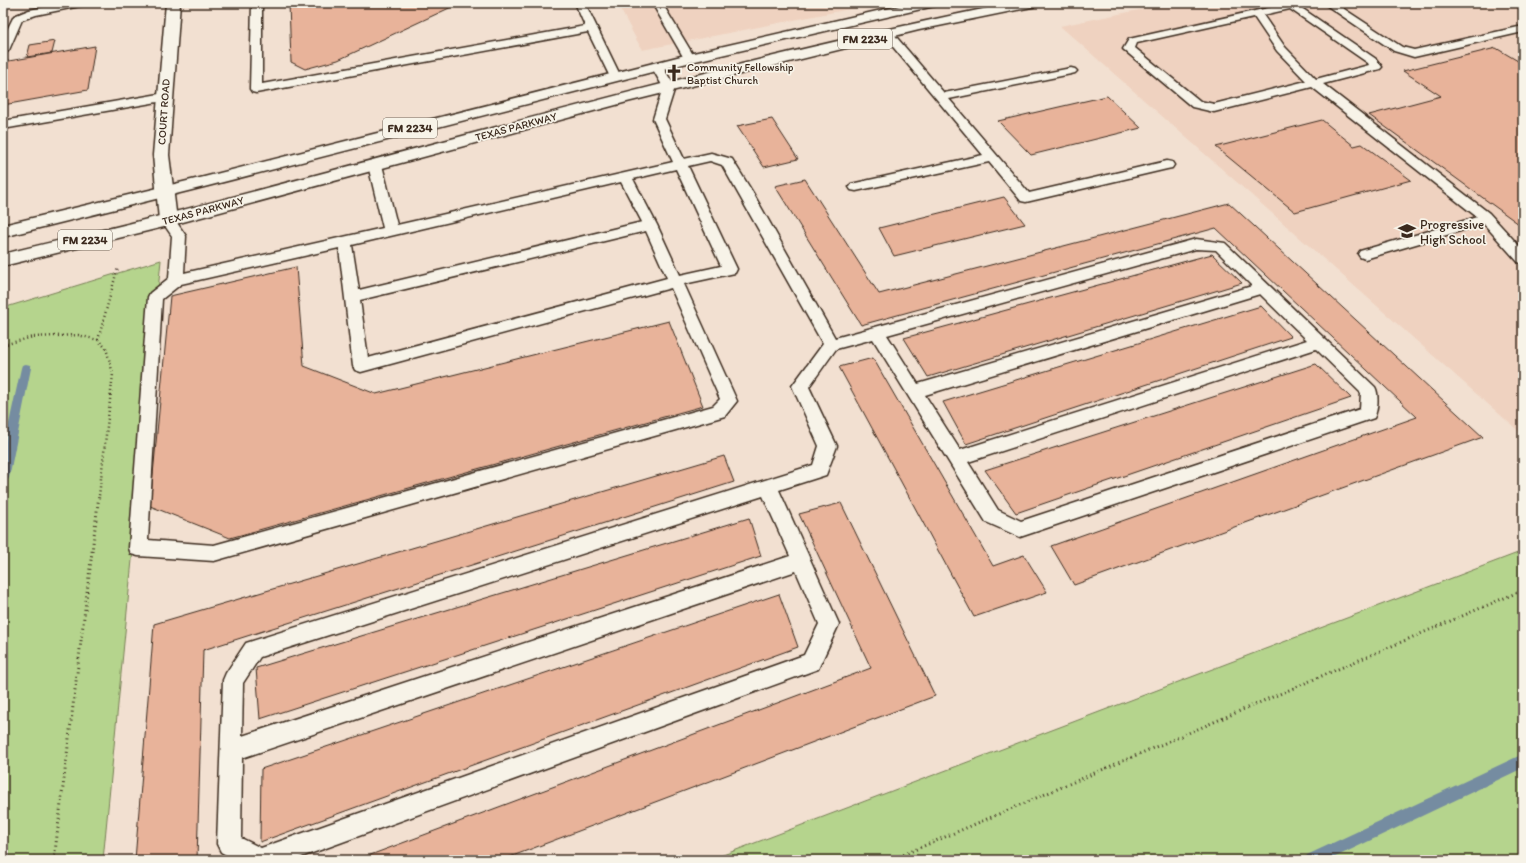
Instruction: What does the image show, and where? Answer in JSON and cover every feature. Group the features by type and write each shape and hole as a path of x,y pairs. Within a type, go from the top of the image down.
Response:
{"main road":[{"name":"COURT ROAD","path":"168,220 161,155 172,3"},
{"name":"TEXAS PARKWAY","path":"3,231 164,192 689,58 930,3"},
{"name":"TEXAS PARKWAY","path":"3,260 168,220 669,86 888,34 1032,3"}],"lane":[{"path":"3,50 18,18 33,12 81,3"},
{"path":"257,3 256,89 592,28"},
{"path":"580,3 615,77"},
{"path":"1292,6 1372,61 1376,67 1214,108 1196,104 1128,49 1133,41 1304,3"},
{"path":"1328,3 1398,49 1414,54 1523,29"},
{"path":"661,4 689,58"},
{"path":"1256,14 1281,49 1314,83 1487,219 1523,259"},
{"path":"888,34 1026,198 1167,165"},
{"path":"345,242 362,366 676,281 730,269 659,119 669,86 657,66"},
{"path":"942,97 1071,72"},
{"path":"3,125 164,97"},
{"path":"625,176 676,281 729,401 719,411 214,553 138,548 154,297 176,280 625,176 712,157 727,162 746,193 831,345"},
{"path":"856,187 992,157"},
{"path":"375,165 391,231"},
{"path":"1365,254 1487,219"},
{"path":"168,220 180,236 176,280"},
{"path":"352,297 650,225"},
{"path":"768,486 829,624 810,662 260,860 229,844 232,680 253,650 768,486 820,470 828,446 800,386 831,345 877,332 1196,244 1220,246 1369,391 1368,413 1020,529 992,516 877,332"},
{"path":"914,392 1263,288"},
{"path":"956,459 1319,342"},
{"path":"231,751 801,561"}],"path":[{"path":"98,340 118,267"},
{"path":"3,346 33,337 78,335 98,340 106,348 113,374 54,860"},
{"path":"891,860 1523,590"}],"shaded area":[{"path":"617,3 880,3 642,50"},
{"name":"Progressive High School","path":"1173,3 1523,3 1523,435 1060,26"}],"green space":[{"path":"161,260 103,860 3,860 3,308"},
{"path":"1523,551 1523,860 710,860"}],"building":[{"path":"289,3 460,3 338,60 305,69 291,62"},
{"path":"55,41 52,53 27,57 30,45"},
{"path":"95,46 88,90 3,105 3,62"},
{"path":"1496,48 1523,64 1523,227 1369,115 1441,96 1403,71"},
{"path":"1107,96 1141,128 1031,155 998,121"},
{"path":"772,119 798,159 764,167 737,126"},
{"path":"1322,120 1354,146 1362,144 1411,180 1295,212 1216,147"},
{"path":"805,179 879,294 1229,203 1483,437 1074,585 1051,546 1417,417 1216,228 861,325 775,186"},
{"path":"1004,197 1025,224 894,256 879,228"},
{"path":"1212,254 1242,283 928,377 904,338"},
{"path":"296,267 304,366 376,394 669,321 703,406 230,538 150,506 170,296"},
{"path":"1261,306 1291,337 966,444 943,402"},
{"path":"873,358 993,566 1024,555 1047,592 974,617 839,367"},
{"path":"1316,364 1351,398 1016,513 985,470"},
{"path":"724,456 734,482 203,650 197,860 135,860 154,624"},
{"path":"841,503 935,696 502,860 357,860 871,668 799,514"},
{"path":"749,518 761,556 260,719 256,668"},
{"path":"779,594 798,647 260,842 261,769"}],"waterway":[{"path":"3,478 26,368"},
{"path":"1312,860 1523,761"}],"place":[{"name":"Community Fellowship Baptist Church","path":"674,73"},
{"name":"Progressive High School","path":"1407,231"}]}
